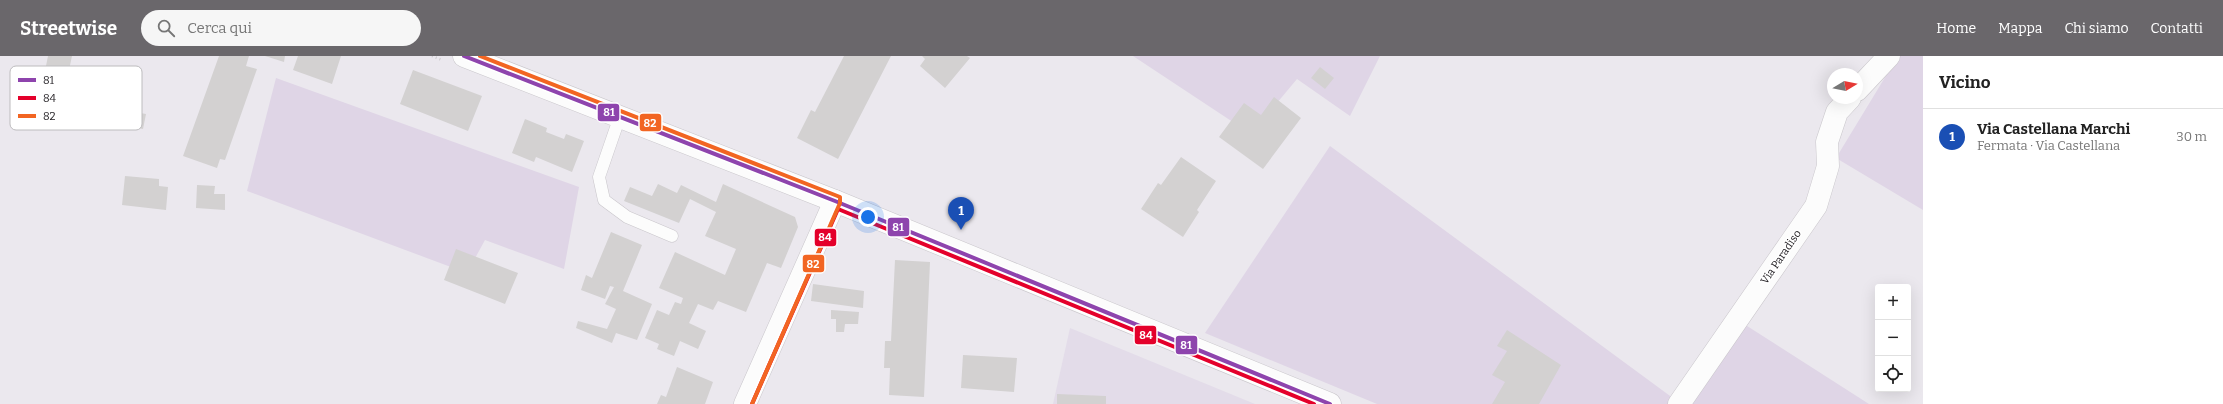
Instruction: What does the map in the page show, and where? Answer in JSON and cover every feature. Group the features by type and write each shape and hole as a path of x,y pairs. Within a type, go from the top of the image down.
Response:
{"main road":[{"path":"464,56 835,201 1330,404"},
{"path":"1863,84 1889,56"},
{"name":"Via Paradiso","path":"1679,404 1816,206 1828,166 1827,142 1837,112 1844,104"},
{"path":"745,404 835,201"}],"lane":[{"path":"620,116 599,177 604,200 627,217 672,236"}],"shaded area":[{"path":"1133,56 1380,56 1350,116 1297,79 1251,134"},
{"path":"1898,56 1923,56 1923,210 1836,158"},
{"path":"276,78 579,187 564,269 485,240 467,273 247,191"},
{"path":"1330,146 1681,404 1377,404 1205,333"},
{"path":"1733,317 1869,404 1681,404"},
{"path":"1070,328 1255,404 1053,404"}],"building":[{"path":"48,56 72,56 70,66 46,66"},
{"path":"219,56 249,56 246,66 257,69 225,160 220,159 217,168 183,156"},
{"path":"265,56 285,56 284,62"},
{"path":"298,56 341,56 332,84 293,70"},
{"path":"844,56 891,56 838,159 797,138 811,110 815,112"},
{"path":"922,56 967,56 970,58 945,88 920,66 925,59"},
{"path":"1320,67 1334,78 1325,89 1311,78"},
{"path":"413,70 482,96 468,131 400,104"},
{"path":"1274,97 1301,118 1263,169 1219,137 1244,103 1261,115"},
{"path":"142,113 146,114 142,129"},
{"path":"525,119 547,128 546,132 564,139 566,134 584,141 572,172 536,157 534,162 512,153"},
{"path":"1181,157 1216,181 1197,210 1199,212 1183,237 1141,209 1158,183 1161,185"},
{"path":"125,176 159,179 159,186 168,187 166,210 122,205"},
{"path":"658,184 677,193 681,185 716,202 723,184 795,217 798,227 781,268 767,263 746,312 718,301 713,310 698,304 689,323 706,331 698,349 680,341 674,356 657,349 659,344 645,338 657,310 669,315 675,302 681,304 683,298 659,288 675,252 725,275 736,249 705,236 716,212 690,199 679,223 624,201 630,187 652,196"},
{"path":"197,185 215,186 214,194 225,194 225,210 196,208"},
{"path":"611,232 642,245 623,291 652,304 637,340 616,333 612,343 576,328 578,321 607,329 616,309 605,304 614,287 610,286 605,299 581,290 586,275 592,278"},
{"path":"456,249 518,273 505,304 444,280"},
{"path":"895,260 930,262 924,397 889,395 890,368 884,368 885,341 891,341"},
{"path":"813,284 864,291 863,308 811,301"},
{"path":"831,310 859,312 858,324 845,324 844,332 836,332 836,319 831,319"},
{"path":"1507,330 1561,365 1539,404 1492,404 1505,382 1492,375 1507,351 1497,346"},
{"path":"963,355 1017,358 1014,392 961,388"},
{"path":"677,367 713,382 705,404 657,404 661,395 666,397"},
{"path":"1057,394 1106,396 1106,404 1057,404"}],"transit line":[{"name":"81","path":"464,56 835,201 1330,404"},
{"name":"82","path":"480,56 840,197 840,203 752,404"},
{"name":"84","path":"752,404 838,209 1314,404"}],"place":[{"name":"Via Castellana Marchi","path":"961,230"}]}
